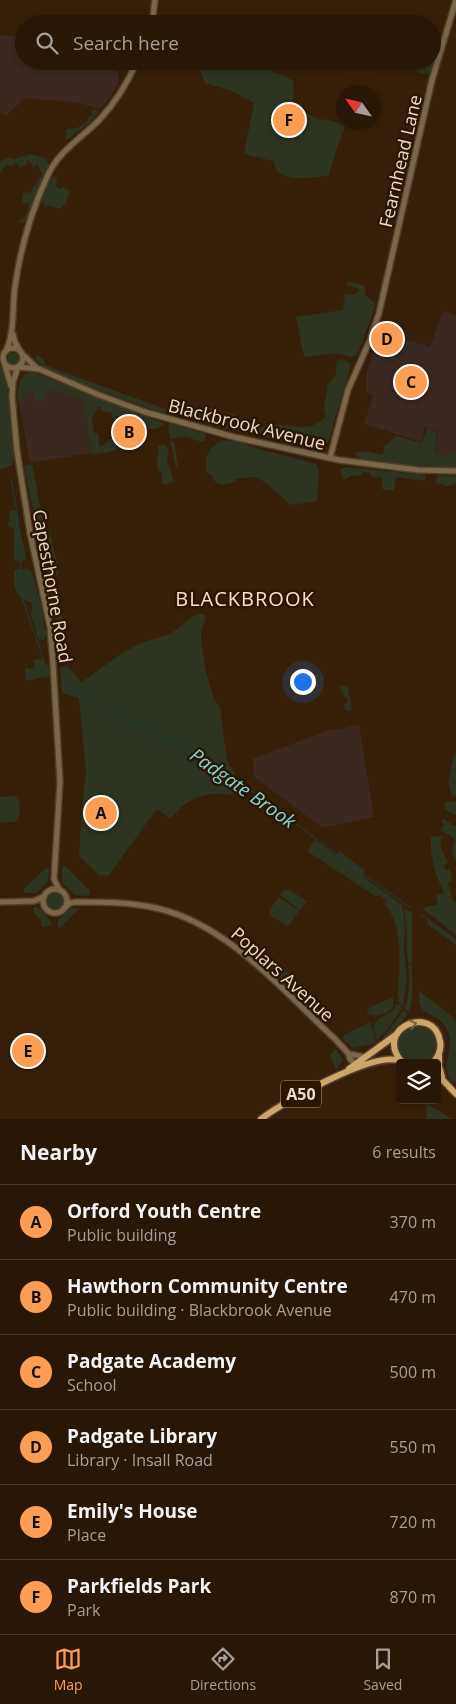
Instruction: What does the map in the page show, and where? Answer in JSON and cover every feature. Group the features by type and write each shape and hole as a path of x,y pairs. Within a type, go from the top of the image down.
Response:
{"main road":[{"name":"A50","path":"357,1066 365,1057 397,1034 402,1028 410,1023 420,1022 429,1025 439,1035 441,1045 439,1059"},
{"name":"A50","path":"397,1034 394,1045 399,1059"},
{"path":"436,1059 439,1054"},
{"name":"A50","path":"261,1119 290,1100 357,1066 385,1059 396,1060"},
{"name":"A50","path":"441,1077 456,1094"}],"street":[{"path":"153,15 155,0"},
{"name":"Fearnhead Lane","path":"441,50 456,0"},
{"path":"12,331 15,342 22,353 23,361 18,367 12,368 3,362 3,356 12,331 14,300 21,255 35,209 50,171 64,150 92,127 107,111 117,98 133,70"},
{"name":"Fearnhead Lane","path":"330,458 348,390 377,320 435,70"},
{"path":"4,351 14,348 22,353"},
{"name":"Blackbrook Avenue","path":"22,353 39,369"},
{"name":"Capesthorne Road","path":"3,362 12,389"},
{"name":"Blackbrook Avenue","path":"18,367 39,369 99,395 164,418 234,437 330,458 418,470 456,471"},
{"name":"Capesthorne Road","path":"18,367 12,389 12,408 30,533 51,640 60,782 54,879 48,891"},
{"name":"Capesthorne Road","path":"54,879 59,890"},
{"path":"0,902 34,901 51,889 59,890 76,902"},
{"path":"34,901 50,912 56,912 64,908 66,901 64,894"},
{"path":"43,896 45,908"},
{"name":"Poplars Avenue","path":"64,908 70,903 76,902 142,905 176,914 205,927 242,952 349,1055 357,1066"},
{"path":"344,1072 347,1068 349,1055 365,1057"}],"shaded area":[{"path":"0,35 15,36 15,70 118,70 118,83 109,99 100,109 79,103 25,98 6,116 0,112"},
{"path":"443,311 456,315 456,465 435,451 438,431 425,427 421,442 364,424 373,397 370,393 366,393 366,375 380,331 430,347"},
{"path":"31,371 89,396 97,452 30,463 18,399 24,374"},
{"path":"359,725 374,817 323,828 254,777 253,759 329,730"}],"green space":[{"path":"200,70 271,70 293,81 294,95 291,105 302,114 309,114 317,119 329,120 336,123 336,130 344,130 328,176 288,177 276,169 273,161 244,154 254,103 232,91 205,83"},
{"path":"415,70 432,70 429,74 419,73"},
{"path":"96,109 99,112 91,121 67,140 65,138 67,129 77,128 88,121 92,114 91,111"},
{"path":"32,154 45,158 49,165 34,199 27,223 17,221 25,217 29,204 27,202 25,205 22,203 23,193 31,192 42,173 37,165 33,168 32,163 27,160 27,164 20,168 17,163 14,163 11,167 7,165 0,174 0,162 10,157 13,159"},
{"path":"54,176 57,179 56,185 59,189 62,187 70,191 66,200 67,203 60,209 50,206 45,207 41,200 48,183"},
{"path":"347,282 364,286 366,296 376,304 358,354 353,357 335,353 304,357 296,317 343,310 345,294 353,295 359,291 359,289 347,285"},
{"path":"11,353 15,353 19,359 15,365 11,365 7,361 7,357"},
{"path":"37,355 45,361 44,364 60,371 168,410 165,414 82,384 44,367 35,359"},
{"path":"340,359 350,363 350,371 328,443 322,444 323,450 209,425 195,419 170,415 172,410 200,407 233,414 257,429 275,425 310,426 318,423 326,416 324,405 327,386 334,378 336,362"},
{"path":"0,365 7,383 14,455 13,465 0,469"},
{"path":"32,373 165,424 159,428 151,429 141,426 142,423 122,415 112,418 112,413 102,411 98,407 91,420 93,432 98,434 99,446 103,446 111,438 115,438 117,450 92,455 83,400 54,389 40,402 34,400 34,393 29,391 21,401 17,399 18,386 21,379 27,374"},
{"path":"170,423 204,433 206,437 204,441 187,437 170,438 168,426"},
{"path":"428,428 437,432 435,452 445,455 456,453 456,468 440,468 429,465 420,467 357,459 356,452 371,452 381,455 385,451 383,447 397,436 421,443"},
{"path":"223,440 246,443 248,446 316,464 319,471 317,501 291,505 265,482 254,477 236,479 235,482 224,484 215,482 212,475 207,472 206,457 214,445"},
{"path":"170,441 174,442 178,466 176,468"},
{"path":"165,445 169,451 167,461 174,482 163,485 161,472 158,470 157,457 159,452 158,446"},
{"path":"32,464 44,526 37,527 24,466"},
{"path":"345,467 426,475 425,481 396,477 394,491 382,489 382,478 371,476 370,473 363,472 361,476 353,475 344,480 340,470"},
{"path":"437,475 456,476 456,484 447,486 436,483"},
{"path":"16,510 27,560 14,561 14,529 8,526 10,511"},
{"path":"50,533 59,571 57,576 47,575 38,535"},
{"path":"27,568 32,572 42,608 44,628 47,632 45,639 42,640 38,638 31,615 31,602 21,597 16,590 14,570"},
{"path":"56,579 63,619 56,620 54,606 48,605 44,582"},
{"path":"199,614 203,614 206,618 201,636 204,662 213,695 220,707 227,761 237,780 233,795 215,794 198,797 184,805 171,819 157,809 108,876 99,875 79,856 86,773 79,698 62,693 60,669 61,667 68,667 82,682 119,655 141,643 170,634"},
{"path":"42,659 51,670 51,677 29,681 25,679 25,668 31,669 35,666 33,660"},
{"path":"339,686 346,686 348,688 352,710 347,711 344,708 348,701"},
{"path":"456,754 456,795 452,796 448,782 454,755"},
{"path":"14,796 19,803 18,819 14,822 0,823 0,797"},
{"path":"456,801 456,815 445,810 444,803"},
{"path":"444,819 454,826 456,825 456,860 452,850 455,840 440,830 444,825 442,821"},
{"path":"442,836 440,847 448,862 444,865 445,869 450,870 452,880 448,883 453,900 456,903 456,935 422,908 438,904 436,895 444,893 431,852 431,837"},
{"path":"315,840 336,856 340,851 365,871 362,876 402,905 405,924 404,950 407,979 403,1006 398,1001 398,937 391,913 384,903 386,900 379,895 375,896 307,851"},
{"path":"63,866 90,891 89,896 75,895 62,882"},
{"path":"46,868 49,869 48,881 37,893 24,893 24,889"},
{"path":"288,889 307,901 299,910 280,895 284,890"},
{"path":"55,891 62,894 65,901 62,908 55,911 48,908 45,901 48,894"},
{"path":"279,897 299,911 288,926 272,917 269,913"},
{"path":"36,906 45,914 51,924 44,928 41,925 41,920 34,913 33,909"},
{"path":"71,908 80,908 58,928 58,920"},
{"path":"404,908 412,913 411,963 408,963 407,956"},
{"path":"429,920 456,940 456,945 426,923"},
{"path":"260,958 280,967 300,983 316,1003 325,1023 258,959"},
{"path":"257,960 325,1024 257,962"},
{"path":"408,964 411,964 412,968 412,1000 409,1012 404,1009 409,987"},
{"path":"419,991 454,1018 456,1023 456,1082 453,1083 449,1077 446,1065 450,1047 449,1034 443,1023 421,1007"},
{"path":"393,997 393,1007 388,1012 381,1015 368,1014 367,1009"},
{"path":"397,1004 402,1008 386,1031 377,1040 373,1027 378,1019 392,1012"},
{"path":"403,1011 408,1014 379,1044"},
{"path":"370,1022 376,1041 374,1044 353,1048 343,1039 344,1035"},
{"path":"412,1025 426,1026 436,1035 439,1048 434,1059 403,1059 397,1044 402,1031"},
{"path":"336,1049 343,1060 336,1070 330,1055"},
{"path":"426,1104 452,1119 427,1119"}],"waterway":[{"path":"0,456 8,465"},
{"path":"11,478 18,517 17,546 22,558 20,569 21,594 44,661"},
{"name":"Padgate Brook","path":"65,685 134,723 198,754 273,806 355,869 411,908"},
{"name":"Padgate Brook","path":"420,914 456,940"}],"place":[{"name":"Parkfields Park","path":"289,120"},
{"name":"Padgate Library","path":"387,339"},
{"name":"Padgate Academy","path":"411,382"},
{"name":"Hawthorn Community Centre","path":"129,432"},
{"name":"Orford Youth Centre","path":"101,813"},
{"name":"Emily's House","path":"28,1051"}],"district":[{"name":"BLACKBROOK","path":"245,598"}]}
